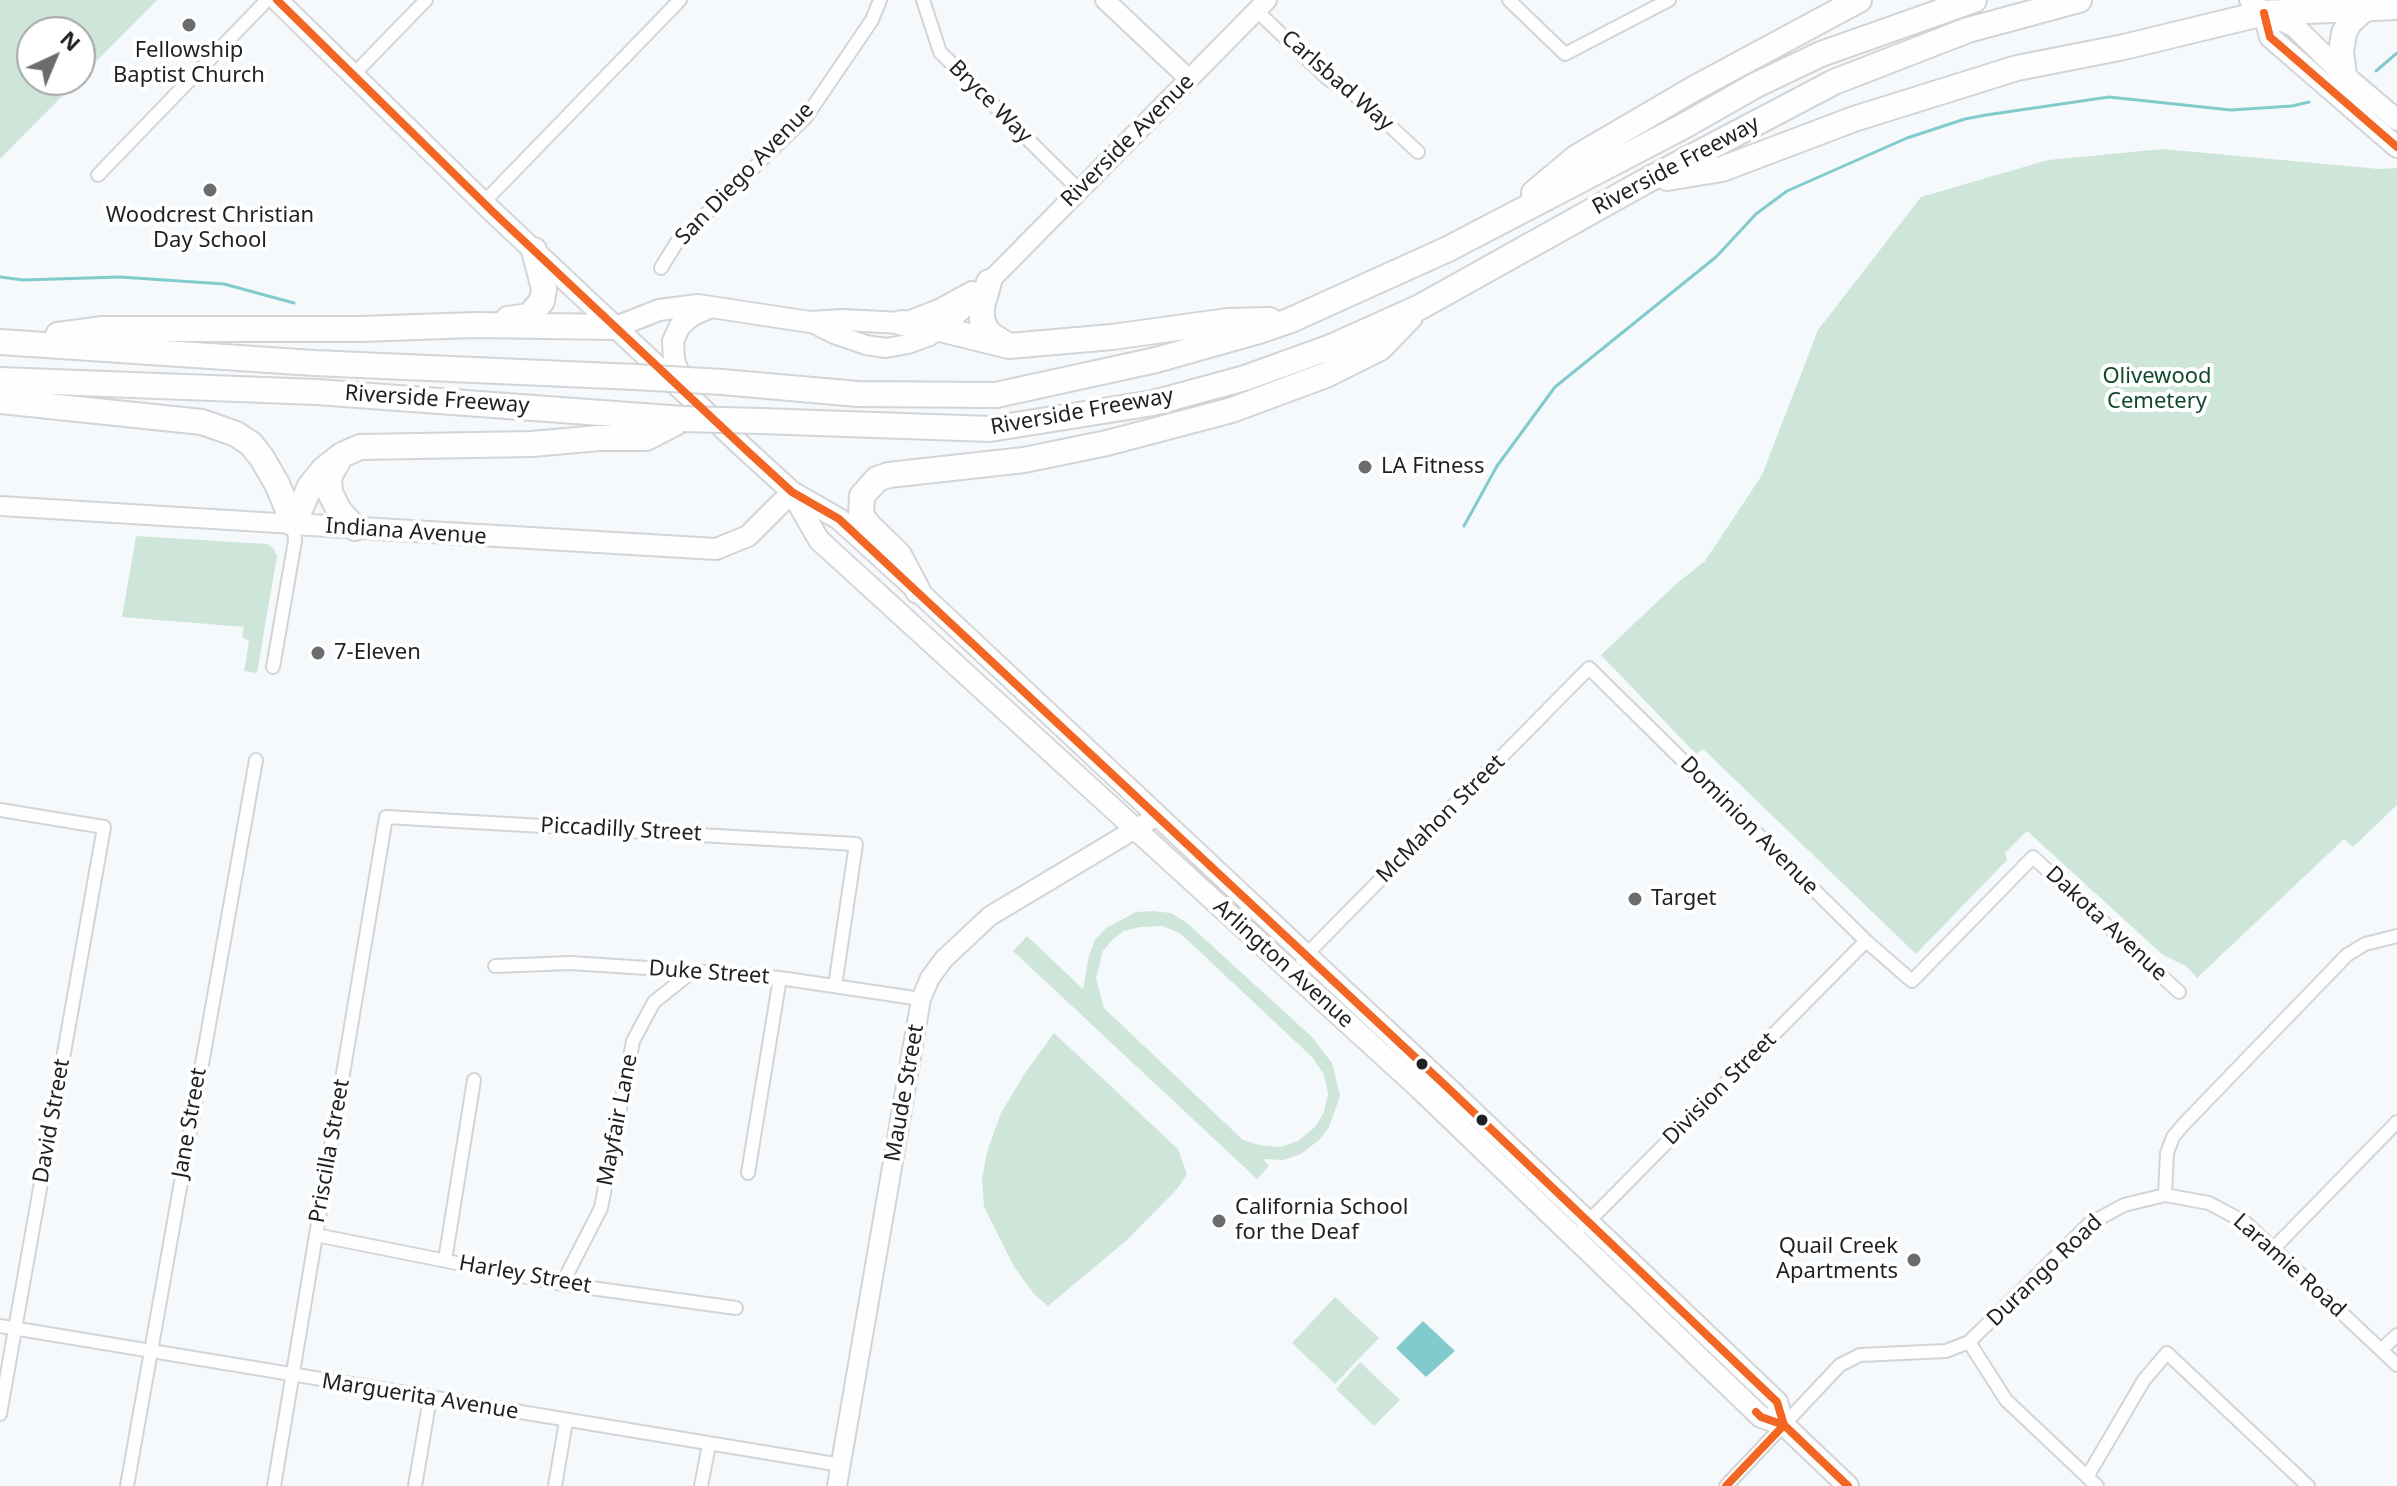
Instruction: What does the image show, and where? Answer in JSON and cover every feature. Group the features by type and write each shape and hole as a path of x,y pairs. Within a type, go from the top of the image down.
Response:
{"highway":[{"path":"1499,223 1577,157 1695,88 1859,0"},
{"name":"Riverside Freeway","path":"0,342 314,363 722,382 858,394 996,395 1156,360 1291,320 1448,249 1756,85 1821,54 1974,0"},
{"name":"Riverside Freeway","path":"0,380 317,392 683,419 990,429 1153,403 1260,373 1331,347 1420,307 1644,182 1834,82 1968,30 2079,0"},
{"path":"1644,182 1722,169 1854,119 2017,68 2124,47 2257,7 2397,7"},
{"path":"2344,75 2341,52 2344,33 2349,23 2364,9"},
{"path":"475,325 529,316 536,309 542,301 544,289 534,250"},
{"path":"989,282 982,306 982,320 988,333 1009,346"},
{"path":"918,591 899,555 861,515 862,496 877,479 889,475 1024,460 1107,443 1232,410 1326,375 1380,348 1420,307"},
{"path":"902,323 1009,346 1139,334 1228,321 1291,320"},
{"path":"0,342 103,329 361,329 475,325 616,327"},
{"path":"0,401 202,422 236,434 251,444 262,458 294,524"},
{"path":"294,524 310,486 323,470 342,455 360,447 532,444 599,438 646,438 683,419"},
{"path":"342,455 329,477 330,493 340,512 355,528"}],"main road":[{"name":"Arlington Avenue","path":"277,0 534,250 792,492 839,519 1306,955 1582,1229"},
{"path":"1105,0 1189,79"},
{"name":"Riverside Avenue","path":"810,322 844,338 886,348 930,336 974,301 989,282 1262,6"},
{"path":"2257,7 2294,26 2344,75 2397,120"},
{"path":"2257,7 2270,37 2397,147"},
{"name":"Riverside Avenue","path":"616,327 674,306 712,307 810,322 902,323 948,305 989,282"},
{"path":"687,393 674,360 673,341 680,326 691,316 712,307"},
{"name":"Arlington Avenue","path":"792,492 819,540 1033,733 1134,830 1777,1402 1784,1425 1848,1486"},
{"name":"Indiana Avenue","path":"0,506 716,549 748,536 792,492"},
{"name":"Maude Street","path":"837,1486 921,999 930,978 944,959 990,916 1157,816"}],"street":[{"path":"98,175 267,0"},
{"path":"354,74 426,0"},
{"path":"484,202 680,0"},
{"name":"San Diego Avenue","path":"661,268 677,242 806,117 872,20 880,0"},
{"name":"Bryce Way","path":"923,0 940,52 1079,190"},
{"path":"1509,0 1565,54 1669,0"},
{"name":"Carlsbad Way","path":"1262,6 1328,79 1362,100 1418,152"},
{"path":"273,667 295,541 294,524"},
{"name":"Dominion Avenue","path":"1589,668 1866,941 1912,981"},
{"name":"McMahon Street","path":"1291,970 1589,668"},
{"name":"Jane Street","path":"127,1486 256,760"},
{"name":"David Street","path":"0,810 104,827 0,1414"},
{"name":"Piccadilly Street","path":"386,817 856,844 835,986"},
{"name":"Priscilla Street","path":"274,1486 386,817"},
{"name":"Dakota Avenue","path":"1912,981 2033,857 2179,992"},
{"path":"2165,1195 2167,1153 2173,1137 2183,1125 2347,955 2365,944 2397,936"},
{"name":"Division Street","path":"1582,1229 1866,941"},
{"name":"Duke Street","path":"495,966 570,963 693,971 780,978 921,999"},
{"name":"Mayfair Lane","path":"562,1284 601,1208 633,1041 654,1002 693,971"},
{"path":"748,1173 780,978"},
{"path":"445,1260 474,1080"},
{"path":"2274,1248 2397,1122"},
{"name":"Laramie Road","path":"2165,1195 2209,1203 2246,1223 2397,1365"},
{"name":"Durango Road","path":"1726,1486 1840,1365 1860,1355 1946,1351 1969,1342 2089,1224 2124,1205 2165,1195"},
{"name":"Harley Street","path":"316,1235 562,1284 736,1308"},
{"name":"Marguerita Avenue","path":"0,1326 841,1465"},
{"path":"2381,1350 2397,1335"},
{"path":"1969,1342 2006,1400 2092,1482 2144,1380 2167,1353 2308,1486"},
{"path":"415,1486 430,1398"},
{"path":"555,1486 566,1421"},
{"path":"701,1486 709,1445"}],"green space":[{"path":"0,0 157,0 96,62 96,16 16,16 16,96 62,96 0,159"},
{"name":"Olivewood Cemetery","path":"2163,149 2397,168 2397,805 2353,847 2344,839 2197,978 2186,966 2163,955 2027,831 2005,853 2007,860 1916,954 1703,749 1696,754 1601,655 1705,561 1762,475 1818,330 1921,197 2048,160"},
{"path":"136,536 267,544 274,549 277,556 257,673 244,671 249,641 242,637 244,627 122,617"},
{"path":"1136,912 1171,913 1187,923 1312,1037 1332,1063 1340,1096 1329,1127 1319,1140 1301,1154 1283,1160 1263,1159 1269,1166 1257,1179 1013,951 1027,936 1083,989 1095,940 1106,928","holes":["1163,926 1181,934 1313,1058 1324,1075 1328,1094 1324,1112 1315,1127 1298,1141 1280,1147 1243,1140 1104,1008 1096,978 1103,951 1112,940 1124,931 1140,927"]},
{"path":"1054,1033 1178,1149 1187,1174 1177,1189 1127,1240 1048,1306 1034,1294 1013,1265 984,1207 982,1180 987,1152 1001,1113"},
{"path":"1335,1297 1379,1338 1335,1384 1292,1343"},
{"path":"1360,1362 1400,1400 1374,1426 1336,1389"}],"water":[{"path":"1423,1321 1455,1351 1426,1377 1396,1348"}],"waterway":[{"path":"2376,71 2397,53"},
{"path":"1464,526 1497,466 1555,387 1716,257 1756,214 1787,191 1907,138 1986,115 2109,97 2231,110 2309,102"},
{"path":"0,277 23,280 120,277 224,284 294,303"}],"transit line":[{"path":"277,0 493,212 744,448 792,492 839,519 1448,1088 1777,1402 1784,1425"},
{"path":"2264,13 2270,37 2397,147"},
{"path":"1756,1412 1761,1417 1784,1425 1848,1486"},
{"path":"1726,1486 1784,1425"}],"place":[{"name":"Fellowship Baptist Church","path":"189,25"},
{"name":"Woodcrest Christian Day School","path":"210,190"},
{"name":"LA Fitness","path":"1365,467"},
{"name":"7-Eleven","path":"318,653"},
{"name":"Target","path":"1635,899"},
{"name":"California School for the Deaf","path":"1219,1221"},
{"name":"Quail Creek Apartments","path":"1914,1260"}]}
